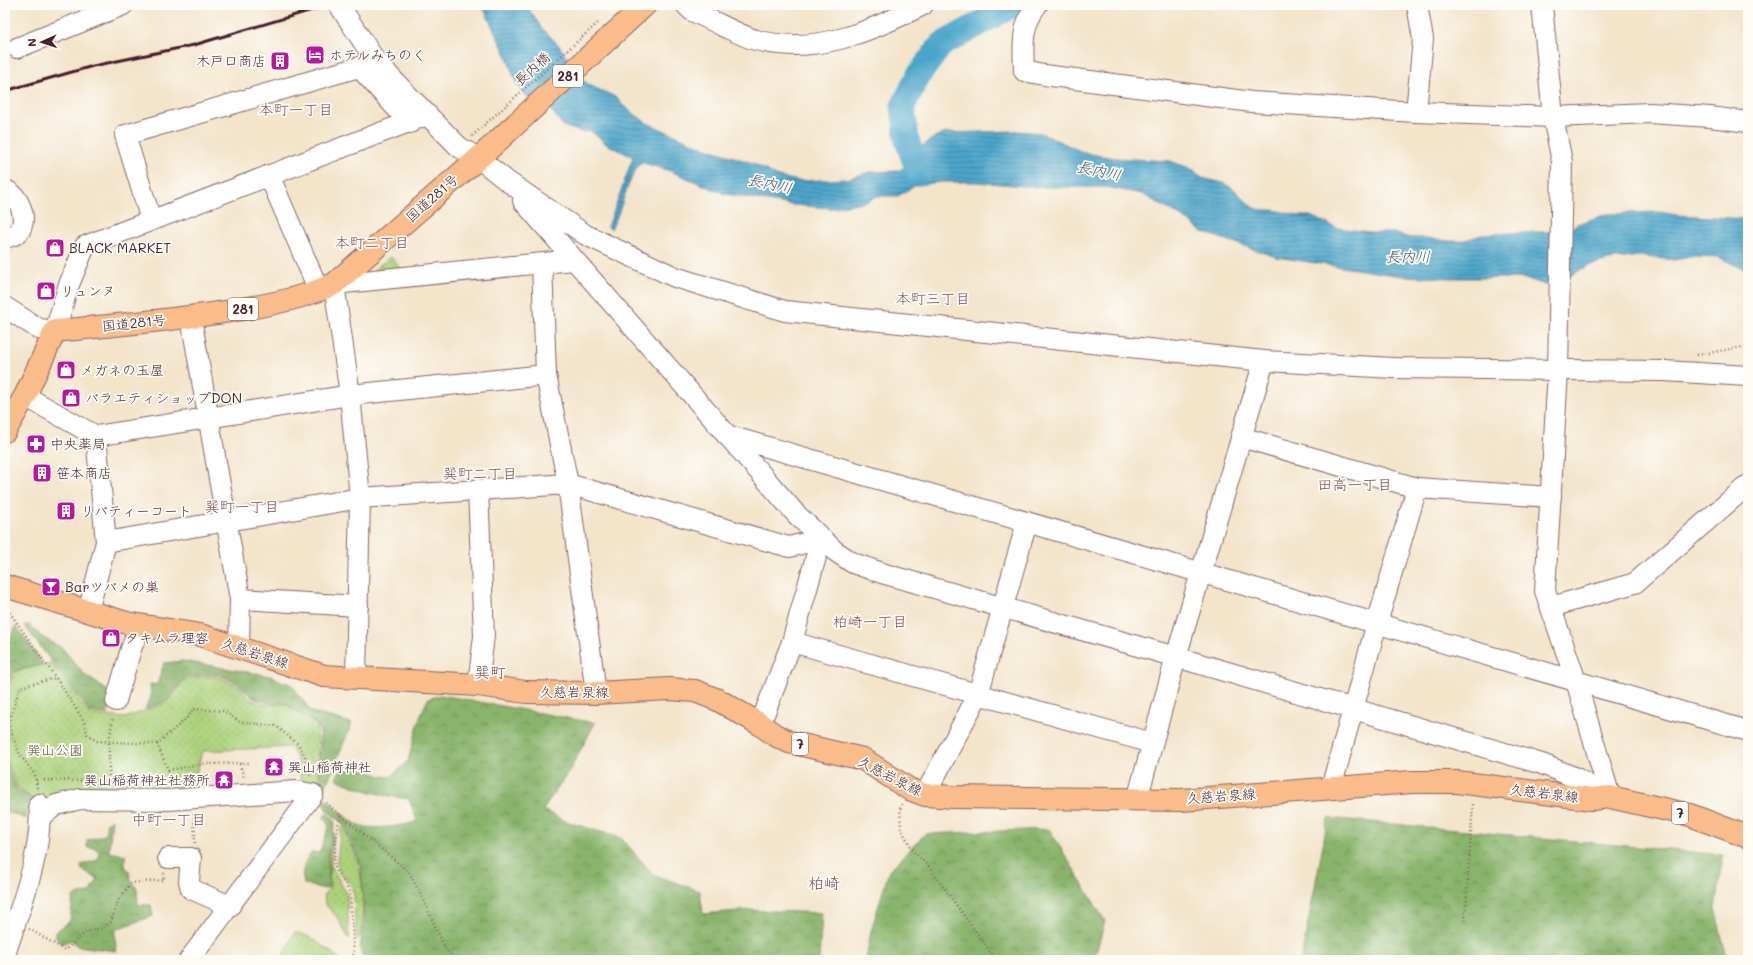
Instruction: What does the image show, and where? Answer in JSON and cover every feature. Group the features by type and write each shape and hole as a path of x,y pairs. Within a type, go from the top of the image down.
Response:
{"main road":[{"name":"国道281号","path":"55,331 191,318 261,306 326,288 484,153 646,5"},
{"path":"5,431 25,396 55,331"},
{"name":"久慈岩泉線","path":"5,586 88,612 140,626 200,635 324,676 478,685 526,692 596,693 669,689 695,692 718,700 758,723 775,736 790,742 863,760 917,792 954,797 1182,800 1412,782 1457,782 1592,799 1610,796 1690,815 1748,837"}],"street":[{"path":"17,48 123,5"},
{"path":"339,5 373,57 418,119"},
{"path":"686,5 692,11 756,40 811,45 850,37 880,26 923,5"},
{"path":"1037,5 1025,27 1023,50 1024,71 1116,86 1252,102 1416,112 1553,116 1650,113 1710,117 1748,122"},
{"path":"1416,112 1423,39 1417,5"},
{"path":"1542,5 1553,116 1562,162 1558,362 1546,591 1576,681 1610,796"},
{"path":"151,220 125,135 359,66 418,119 459,147 484,153 573,260 796,514 835,551 854,563 866,568 1542,764 1576,778 1610,796"},
{"path":"5,307 39,329 55,331 68,287 85,246 418,119"},
{"path":"270,175 326,288 350,394 360,498 356,678"},
{"path":"507,181 586,235 675,277 785,311 1264,361 1394,368 1558,362 1748,376"},
{"path":"5,190 13,194 18,199 23,221 18,233 5,238"},
{"path":"326,288 573,260"},
{"path":"542,264 546,375 568,484 596,693"},
{"path":"191,318 228,521 240,599 239,647"},
{"path":"1137,800 1176,657 1264,361"},
{"path":"25,396 96,436 350,394 546,375"},
{"path":"726,435 1748,731"},
{"path":"88,612 106,542 96,436"},
{"path":"1241,437 1417,488 1551,497"},
{"path":"106,542 360,498 568,484 789,547 821,539"},
{"path":"1551,607 1635,583 1748,485"},
{"path":"1331,788 1377,623 1417,488"},
{"path":"478,489 484,636 478,685"},
{"path":"917,792 978,694 1028,522"},
{"path":"758,723 766,712 792,642 821,539"},
{"path":"240,599 358,606"},
{"path":"116,701 131,649 140,626"},
{"path":"792,642 1152,743"},
{"path":"5,955 10,918 34,861 39,802 56,805 80,799 168,800 296,791 313,794 189,960"},
{"path":"168,858 191,858 189,881 191,889 230,906"}],"path":[{"name":"長内橋","path":"459,147 600,21"},
{"path":"5,606 56,678 84,721 87,734 97,741 157,744 188,717 193,709 224,711 240,722 276,726 299,745 305,756 311,778"},
{"path":"39,802 35,775 20,755 8,724 20,687 56,678"},
{"path":"109,790 109,741 116,701"},
{"path":"157,744 175,785"},
{"path":"168,770 204,764 251,764"},
{"path":"240,764 245,780"},
{"path":"36,780 109,781"},
{"path":"917,792 900,809 901,829 914,852 929,867 996,960"},
{"path":"324,801 409,872 446,950 457,960"},
{"path":"1465,921 1473,804"},
{"path":"194,813 195,845"},
{"path":"341,816 334,863 336,870 347,885 351,897 354,954 351,960"},
{"path":"10,918 64,950 86,932 104,928 111,922 118,901 131,883 164,880 163,859 168,858"}],"green space":[{"path":"391,257 402,271 375,271 376,268"},
{"path":"24,625 30,625 42,637 62,648 85,675 112,694 108,714 90,712"},
{"path":"16,626 43,664 14,671 5,689 5,650"},
{"path":"183,661 270,676 292,685 311,712 352,723 322,795 346,817 361,826 366,827 389,827 417,821 409,799 372,792 336,779 344,763 381,776 391,777 408,761 421,714 428,699 441,695 595,723 571,768 543,810 565,821 621,838 654,875 700,891 703,914 750,910 822,913 819,960 364,960 360,949 364,920 361,866 353,844 340,820 327,811 319,794 322,788 319,764 320,731 317,724 285,703 269,703 253,698 239,685 218,674 185,677 166,701 145,709 151,697 150,684 157,685 164,663"},
{"name":"巽山公園","path":"51,663 89,714 125,718 166,703 185,679 217,676 240,688 249,699 267,705 285,704 317,725 318,768 321,782 302,785 297,759 291,747 202,751 195,778 197,796 33,804 32,798 18,787 5,759 5,693 16,671"},
{"path":"5,763 17,789 31,798 26,811 26,819 5,811"},
{"path":"326,813 333,818 335,823 328,855 329,887 325,889 304,884 303,875 307,860 312,852 319,853 329,827 327,822 323,819"},
{"path":"1328,818 1723,855 1715,908 1727,959 1301,960"},
{"path":"112,819 109,852 125,855 125,866 129,871 130,879 137,888 138,905 151,905 153,916 119,928 115,931 116,951 77,946 71,940 62,944 54,936 58,930 70,921 73,897 79,894 90,893 98,879 82,870 81,865 98,860 99,852 95,848 87,847 87,840 105,835 107,822"},
{"path":"341,827 355,852 359,866 363,894 360,937 356,940 354,895 351,885 339,871 337,861"},
{"path":"1049,829 1105,921 1094,960 866,960 871,931 889,871 925,834"},
{"path":"334,833 331,865 347,895 349,939 337,917 325,904 324,894 330,888 329,855"},
{"path":"295,932 310,937 342,960 281,960"}],"water":[{"name":"長内川","path":"482,5 526,5 541,27 559,45 578,77 591,86 618,98 622,105 647,123 700,146 755,164 778,177 799,181 847,179 869,172 898,171 908,165 920,148 936,136 946,133 1016,131 1041,133 1085,153 1114,158 1170,161 1190,168 1202,178 1223,183 1234,189 1252,207 1261,210 1275,210 1299,216 1310,216 1337,228 1378,233 1394,233 1410,238 1462,241 1485,234 1568,231 1577,224 1607,214 1658,212 1678,215 1748,219 1748,271 1718,257 1696,256 1674,260 1639,256 1609,260 1587,266 1568,277 1545,285 1528,279 1514,278 1401,276 1276,257 1200,231 1189,221 1142,194 1106,187 1036,187 977,182 941,182 916,185 898,196 877,196 868,201 831,208 792,205 725,194 670,171 641,162 628,186 611,229 608,227 633,157 606,144 591,131 581,132 563,126 552,111 530,100 517,85 507,57"}],"waterway":[{"path":"919,173 907,141 903,106 918,76 941,45 1013,5"}],"railway":[{"path":"5,91 93,66 194,45 329,5"}],"place":[{"name":"ホテルみちのく","path":"315,55"},
{"name":"木戸口商店","path":"280,61"},
{"name":"BLACK MARKET","path":"55,248"},
{"name":"リュンヌ","path":"46,291"},
{"name":"メガネの玉屋","path":"66,370"},
{"name":"バラエティショップDON","path":"71,398"},
{"name":"中央薬局","path":"36,444"},
{"name":"笹本商店","path":"42,473"},
{"name":"リバティーコート","path":"66,511"},
{"name":"Barツバメの巣","path":"51,587"},
{"name":"タキムラ理容","path":"111,638"},
{"name":"巽山稲荷神社","path":"274,767"},
{"name":"巽山稲荷神社社務所","path":"224,780"}],"district":[{"name":"本町一丁目","path":"296,110"},
{"name":"本町二丁目","path":"372,243"},
{"name":"本町三丁目","path":"933,299"},
{"name":"巽町二丁目","path":"480,474"},
{"name":"田高一丁目","path":"1355,485"},
{"name":"巽町一丁目","path":"242,507"},
{"name":"柏崎一丁目","path":"870,622"},
{"name":"巽町","path":"490,672"},
{"name":"中町一丁目","path":"169,820"},
{"name":"柏崎","path":"824,883"}]}
